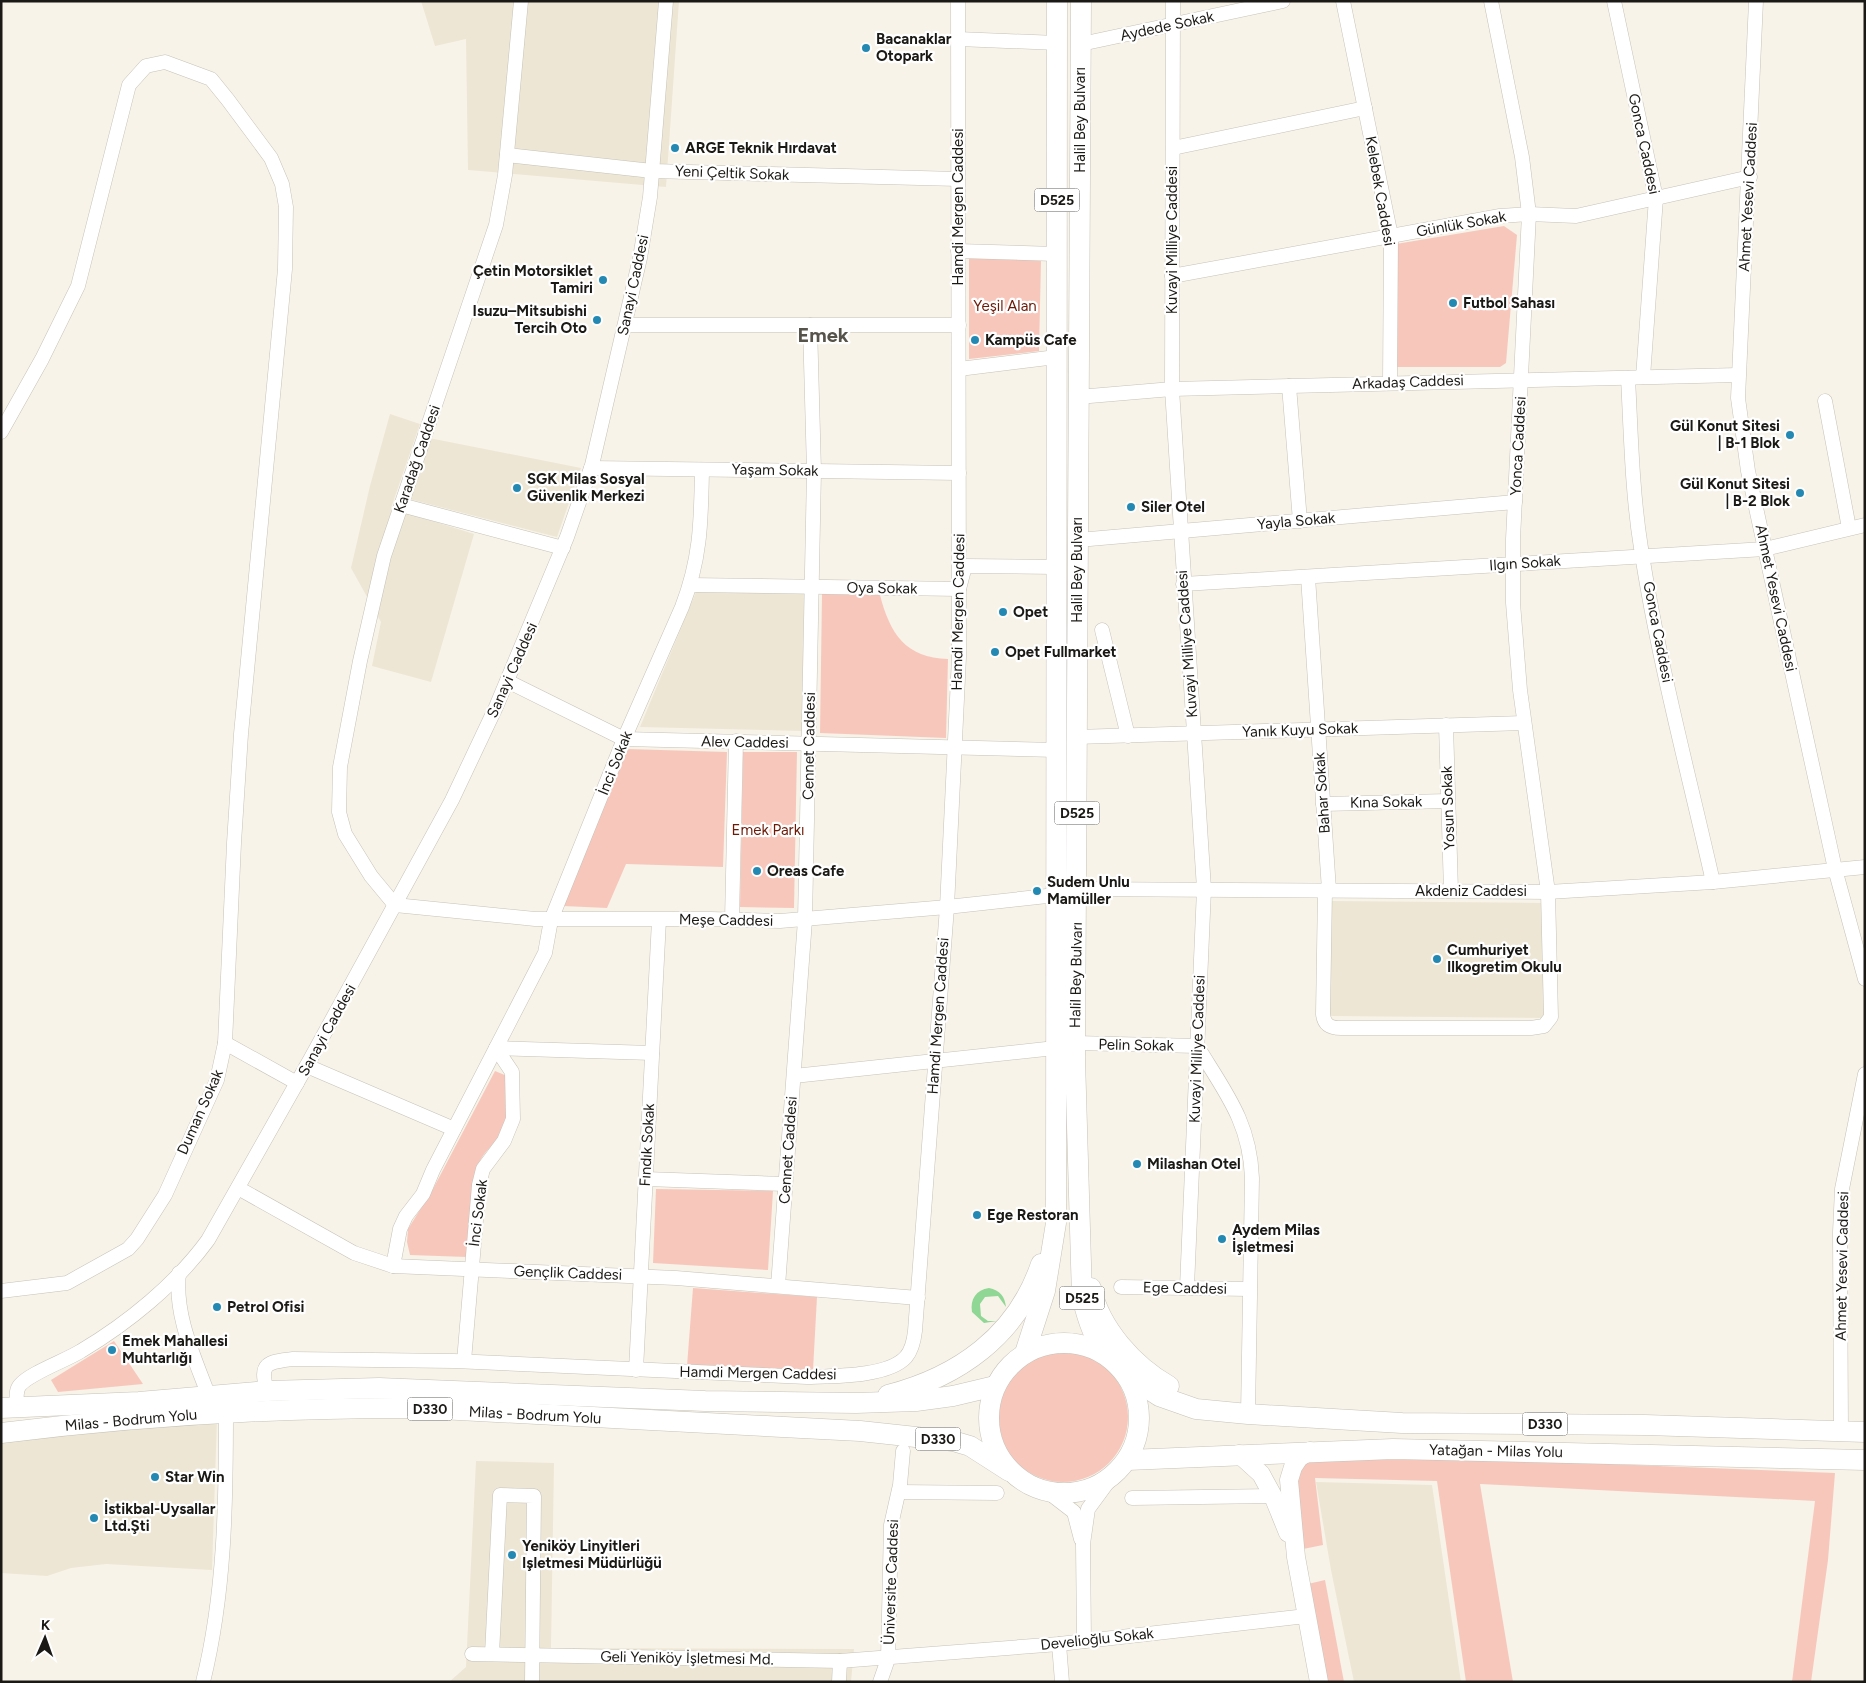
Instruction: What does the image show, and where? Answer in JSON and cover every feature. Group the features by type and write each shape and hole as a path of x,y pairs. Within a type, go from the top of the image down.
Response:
{"highway":[{"name":"Halil Bey Bulvarı","path":"1056,1223 1057,1"},
{"name":"Halil Bey Bulvarı","path":"1081,1 1076,737 1076,1043 1081,1229"},
{"name":"D525","path":"1025,1353 1045,1291 1056,1223"},
{"path":"856,1403 940,1378 988,1346 1015,1316 1025,1300 1056,1223"},
{"name":"D525","path":"1081,1229 1082,1297 1089,1326 1100,1347 1111,1359"},
{"path":"1081,1229 1092,1292 1104,1323 1126,1351 1151,1375 1179,1392 1205,1402 1248,1414"},
{"path":"1069,1342 1092,1348 1111,1359 1126,1376 1136,1396 1140,1418 1136,1440 1128,1460 1110,1479 1076,1493 1048,1492 1027,1484 1009,1471 996,1452 988,1430 988,1408 995,1386 1008,1367 1025,1353 1046,1344 1069,1342"},
{"path":"1126,1376 1159,1396 1196,1409 1248,1414"},
{"path":"856,1403 935,1399 995,1386"},
{"name":"Milas - Bodrum Yolu","path":"9,1408 209,1397 267,1391 379,1388 705,1401 856,1403"},
{"name":"Milas - Bodrum Yolu","path":"1,1433 119,1420 226,1412 421,1408 860,1431 954,1440 970,1446 1009,1471"},
{"name":"Yatağan - Milas Yolu","path":"1248,1414 1402,1422 1645,1425 1865,1432"},
{"name":"Yatağan - Milas Yolu","path":"1128,1460 1310,1451 1403,1449 1865,1460"}],"main road":[{"path":"1310,1451 1299,1458 1293,1467 1290,1480 1296,1557 1319,1682"},
{"path":"1238,1454 1261,1474 1273,1496 1296,1557"}],"street":[{"name":"Karadağ Caddesi","path":"395,905 371,876 345,834 339,812 338,799 344,743 368,623 384,556 489,250 502,199 521,1"},
{"name":"Sanayi Caddesi","path":"9,1408 25,1380 99,1339 142,1307 179,1273 208,1240 307,1066 452,800 507,681 563,548 591,468 625,325 646,222 666,1"},
{"name":"Hamdi Mergen Caddesi","path":"267,1391 262,1374 264,1369 280,1360 464,1361 807,1377 860,1374 882,1369 897,1363 910,1351 915,1331 918,1298 947,907 959,656 958,1"},
{"name":"Kuvayi Milliye Caddesi","path":"1173,1 1172,389 1204,889 1187,1287"},
{"name":"Aydede Sokak","path":"1081,44 1283,1"},
{"name":"Kelebek Caddesi","path":"1343,1 1391,236 1390,383"},
{"name":"Yonca Caddesi","path":"1491,1 1522,157 1529,214 1513,564 1516,652 1548,892"},
{"name":"Gonca Caddesi","path":"1614,1 1656,198 1643,377"},
{"name":"Ahmet Yesevi Caddesi","path":"1756,1 1750,177 1738,398 1744,443 1765,549 1835,869 1865,979"},
{"path":"958,39 1057,43"},
{"name":"Duman Sokak","path":"1,432 42,359 78,286 129,85 146,66 165,62 211,79 271,158 282,184 286,207 285,269 242,734 225,1043 217,1080 207,1103 175,1168 165,1195 137,1239 120,1254 67,1283 1,1291"},
{"path":"1173,148 1365,108"},
{"name":"Yeni Çeltik Sokak","path":"507,155 652,171 958,179"},
{"name":"Günlük Sokak","path":"1172,276 1500,216 1529,214 1576,216 1750,177"},
{"path":"958,251 1056,254"},
{"path":"625,325 958,325"},
{"name":"Cennet Caddesi","path":"778,1286 805,920 814,471 810,325"},
{"path":"958,369 1056,357"},
{"name":"Arkadaş Caddesi","path":"1078,397 1172,389 1738,375"},
{"name":"Gonca Caddesi","path":"1628,378 1635,500 1650,601 1713,882"},
{"path":"1289,386 1300,521"},
{"path":"1825,401 1849,528"},
{"name":"Yaşam Sokak","path":"591,468 959,473"},
{"name":"İnci Sokak","path":"393,1266 397,1240 406,1216 423,1194 454,1129 546,953 551,920 624,739 690,585 700,536 702,470"},
{"name":"Yayla Sokak","path":"1078,540 1515,502"},
{"path":"401,505 563,548"},
{"name":"Ilgın Sokak","path":"1183,584 1765,549 1865,525"},
{"path":"959,588 965,566 1056,567"},
{"name":"Bahar Sokak","path":"1308,577 1327,890 1322,1014 1325,1023 1329,1026 1341,1028 1531,1028 1544,1026 1551,1017 1553,1002 1548,892"},
{"name":"Oya Sokak","path":"690,585 959,588"},
{"name":"Halil Bey Bulvarı","path":"1102,630 1128,736"},
{"name":"Alev Caddesi","path":"507,681 624,739 1056,750"},
{"name":"Yanık Kuyu Sokak","path":"1076,737 1524,723"},
{"name":"Yosun Sokak","path":"1446,725 1451,891"},
{"path":"732,920 736,741"},
{"name":"Kına Sokak","path":"1323,804 1448,801"},
{"name":"Akdeniz Caddesi","path":"1077,889 1548,892 1713,882 1865,867"},
{"name":"Meşe Caddesi","path":"395,905 551,920 805,920 1056,895"},
{"name":"Fındık Sokak","path":"636,1370 659,920"},
{"path":"225,1043 297,1083"},
{"name":"Pelin Sokak","path":"1076,1043 1197,1046"},
{"path":"1197,1046 1232,1102 1249,1142 1252,1178 1248,1414"},
{"path":"496,1048 652,1053"},
{"name":"İnci Sokak","path":"464,1361 481,1177 487,1162 508,1134 513,1118 512,1072 496,1048"},
{"path":"794,1076 1055,1048"},
{"path":"307,1066 454,1129"},
{"name":"Ahmet Yesevi Caddesi","path":"1841,1431 1840,1232 1842,1189 1865,1074"},
{"path":"646,1179 785,1184"},
{"name":"Gençlik Caddesi","path":"238,1188 354,1253 380,1264 471,1270 641,1276 918,1298"},
{"path":"179,1273 178,1290 182,1317 209,1397"},
{"name":"Ege Caddesi","path":"1121,1286 1249,1289"},
{"path":"203,1682 217,1617 225,1528 226,1412"},
{"name":"Üniversite Caddesi","path":"880,1682 888,1659 892,1525 903,1451"},
{"path":"1084,1641 1083,1544 1088,1509 1110,1479"},
{"path":"898,1492 997,1493"},
{"path":"1048,1492 1074,1512 1083,1544"},
{"path":"492,1654 500,1495 534,1496 532,1682"},
{"path":"1132,1498 1273,1496"},
{"name":"Develioğlu Sokak","path":"888,1659 1059,1644 1306,1616"},
{"path":"1059,1644 1062,1682"},
{"name":"Geli Yeniköy İşletmesi Md.","path":"472,1654 840,1661 888,1659"},
{"path":"839,1682 840,1661"},
{"path":"1314,1682 1319,1682"}],"shaded area":[{"path":"421,1 679,1 666,187 468,170 466,39 435,46"},
{"path":"390,414 420,424 391,508 474,534 431,682 372,666 381,622 351,568 370,486"},
{"path":"429,438 581,468 557,537 409,499"},
{"path":"696,592 804,593 802,731 640,727"},
{"name":"Cumhuriyet Ilkogretim Okulu","path":"1331,901 1545,903 1544,1018 1330,1016"},
{"path":"989,1288 1001,1294 1006,1307 998,1296 985,1297 980,1304 981,1316 988,1321 997,1321 984,1323 972,1312 972,1303 977,1293"},
{"path":"217,1419 212,1570 106,1564 71,1568 47,1576 1,1573 1,1440"},
{"name":"Yeniköy Linyitleri Işletmesi Müdürlüğü","path":"476,1461 554,1463 551,1648 854,1649 851,1682 449,1682 466,1667"},
{"path":"1316,1482 1432,1485 1461,1682 1354,1682 1331,1570"}],"green space":[{"name":"Futbol Sahası","path":"1504,226 1517,235 1506,363 1500,367 1395,367 1396,244"},
{"name":"Yeşil Alan","path":"969,258 1041,260 1039,351 969,359"},
{"path":"822,594 880,595 889,621 902,641 911,649 921,654 933,658 948,659 946,738 820,733"},
{"path":"628,749 727,752 723,867 626,864 607,908 563,906"},
{"name":"Emek Parkı","path":"743,752 797,752 794,908 740,907"},
{"path":"495,1071 507,1076 506,1118 501,1134 483,1155 478,1166 467,1257 410,1255 407,1242 408,1229 433,1189"},
{"path":"656,1189 773,1191 768,1270 653,1263"},
{"path":"693,1288 817,1297 813,1370 687,1366"},
{"path":"114,1341 143,1384 58,1392 51,1380"},
{"path":"1063,1352 1088,1356 1109,1371 1124,1392 1128,1417 1124,1442 1109,1463 1088,1478 1063,1482 1038,1478 1017,1463 1002,1442 998,1417 1002,1392 1017,1371 1038,1356"},
{"path":"1311,1457 1476,1459 1835,1473 1828,1560 1811,1682 1792,1682 1815,1501 1480,1484 1513,1682 1466,1682 1437,1481 1315,1478 1323,1545 1303,1549 1294,1477"},
{"path":"1325,1580 1344,1682 1327,1682 1308,1584"}],"place":[{"name":"Bacanaklar Otopark","path":"866,48"},
{"name":"ARGE Teknik Hırdavat","path":"675,148"},
{"name":"Çetin Motorsiklet Tamiri","path":"603,280"},
{"name":"Futbol Sahası","path":"1453,303"},
{"name":"Isuzu–Mitsubishi Tercih Oto","path":"597,320"},
{"name":"Kampüs Cafe","path":"975,340"},
{"name":"Gül Konut Sitesi | B-1 Blok","path":"1790,435"},
{"name":"SGK Milas Sosyal Güvenlik Merkezi","path":"517,488"},
{"name":"Gül Konut Sitesi | B-2 Blok","path":"1800,493"},
{"name":"Siler Otel","path":"1131,507"},
{"name":"Opet","path":"1003,612"},
{"name":"Opet Fullmarket","path":"995,652"},
{"name":"Oreas Cafe","path":"757,871"},
{"name":"Sudem Unlu Mamüller","path":"1037,891"},
{"name":"Cumhuriyet Ilkogretim Okulu","path":"1437,959"},
{"name":"Milashan Otel","path":"1137,1164"},
{"name":"Ege Restoran","path":"977,1215"},
{"name":"Aydem Milas İşletmesi","path":"1222,1239"},
{"name":"Petrol Ofisi","path":"217,1307"},
{"name":"Emek Mahallesi Muhtarlığı","path":"112,1350"},
{"name":"Star Win","path":"155,1477"},
{"name":"İstikbal-Uysallar Ltd.Şti","path":"94,1518"},
{"name":"Yeniköy Linyitleri Işletmesi Müdürlüğü","path":"512,1555"}],"district":[{"name":"Emek","path":"823,335"}]}
